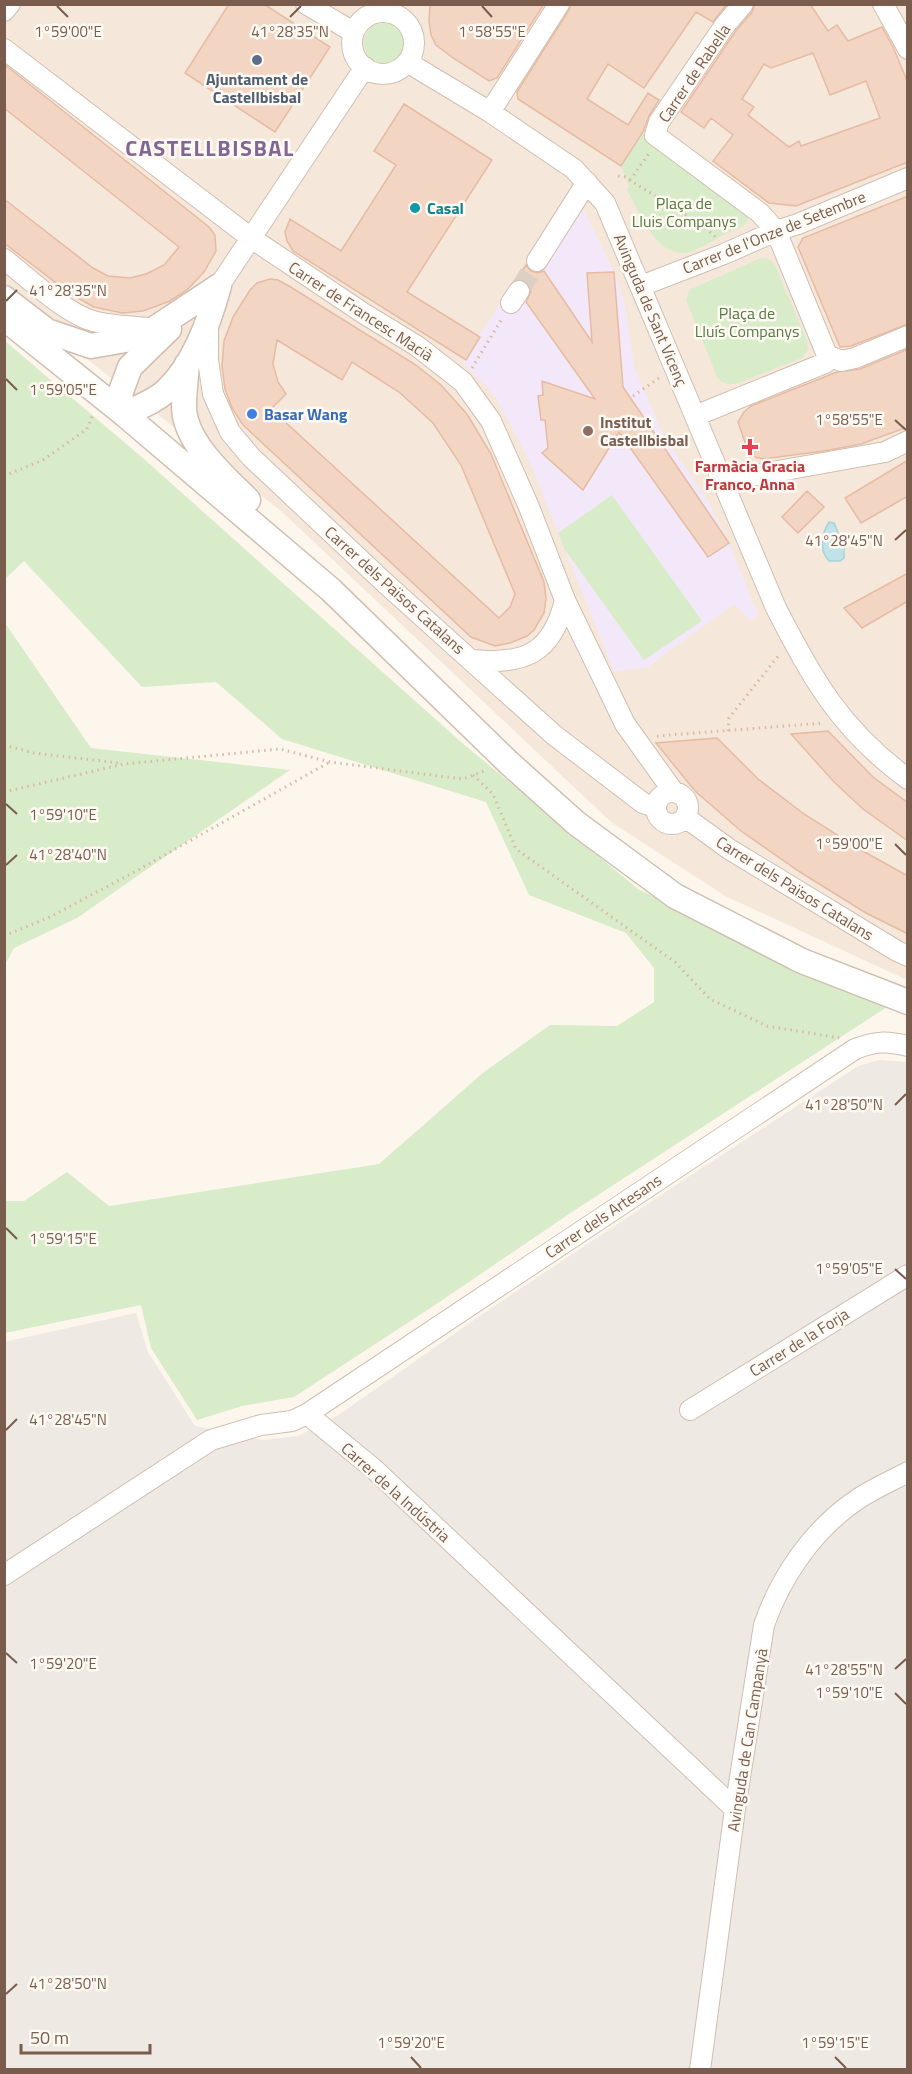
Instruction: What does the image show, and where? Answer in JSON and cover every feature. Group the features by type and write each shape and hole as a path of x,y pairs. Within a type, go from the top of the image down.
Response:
{"street":[{"path":"4,11 10,4"},
{"path":"306,4 340,25 355,30"},
{"path":"490,112 560,4"},
{"name":"Carrer de Rabella","path":"743,4 725,25 659,122 655,135 760,213 776,231"},
{"path":"883,4 905,35"},
{"path":"399,10 413,36 414,45 407,62 391,73 373,72 357,60 353,51 352,40 355,30 368,16 399,10"},
{"name":"Carrer de Francesc Macià","path":"4,49 251,238 417,346 463,382 491,421 529,507 566,600 625,724 673,791 685,798 688,808 685,817"},
{"name":"Avinguda de Sant Vicenç","path":"407,62 490,112 574,169 605,203 776,608 805,665 831,705 862,741 908,779"},
{"path":"124,414 120,394 130,367 154,342 219,286 364,67"},
{"name":"Carrer de l'Onze de Setembre","path":"641,286 724,255 776,231 908,178"},
{"path":"537,261 587,182"},
{"path":"695,416 825,363 827,356 776,231"},
{"path":"4,259 48,294 92,321 154,328"},
{"path":"124,414 147,404 166,391 187,364 208,326 219,286"},
{"path":"4,298 47,331 92,346 131,339 154,328 219,286"},
{"path":"4,318 124,414 331,590 509,763 576,823 675,896 802,961 908,1002"},
{"name":"Carrer dels Països Catalans","path":"208,326 208,360 213,394 230,432 251,457 385,584 554,735 643,802 655,807"},
{"path":"827,356 841,361 855,358 908,336"},
{"path":"187,364 183,408 192,439 226,479 283,534 331,590"},
{"path":"723,481 885,452 908,441"},
{"path":"472,660 512,661 527,655 553,635 566,600"},
{"path":"673,791 659,798 655,807 658,817 666,824 677,824 685,817"},
{"name":"Carrer dels Països Catalans","path":"685,817 729,849 908,956"},
{"name":"Carrer dels Artesans","path":"307,1414 855,1049 870,1043 888,1041 908,1046"},
{"name":"Carrer de la Forja","path":"690,1410 908,1275"},
{"path":"4,1575 211,1440 261,1425 292,1420 307,1414"},
{"name":"Carrer de la Indústria","path":"307,1414 374,1469 735,1809"},
{"name":"Avinguda de Can Campanyà","path":"700,2070 735,1809 764,1624 772,1602 789,1573 808,1545 830,1521 858,1499 908,1472"}],"path":[{"path":"630,180 659,138"},
{"path":"618,176 630,180 702,225 720,241 721,246"},
{"path":"463,382 515,297"},
{"path":"633,396 662,376"},
{"path":"4,476 43,460 87,429 101,395"},
{"path":"728,731 729,718 779,655"},
{"path":"654,737 820,725"},
{"path":"4,745 34,753 124,764"},
{"path":"4,792 124,764 280,749 330,762 463,779 509,763"},
{"path":"4,936 50,917 330,762"},
{"path":"473,775 493,794 516,849 675,962 710,999 767,1026 870,1043"}],"shaded area":[{"path":"4,5 907,5 907,980 725,896 611,822 281,511 5,295"},
{"name":"Institut Castellbisbal","path":"570,198 583,209 614,272 624,300 634,367 664,436 709,503 729,543 758,615 750,621 734,604 646,668 614,671 529,460 495,396 462,362"},
{"path":"879,1060 907,1062 907,2069 5,2069 4,1342 136,1313 148,1352 195,1426 263,1440 298,1436 340,1414 478,1317 858,1066"}],"green space":[{"path":"384,23 398,29 404,43 398,57 384,63 370,57 364,43 370,29"},
{"name":"Plaça de Lluis Companys","path":"643,134 747,213 749,215 745,224 692,251 680,253 669,250 659,243 644,222 627,190 629,187 621,166"},
{"name":"Plaça de Lluís Companys","path":"761,258 774,263 807,341 808,350 802,358 739,383 726,383 718,379 686,300 691,289"},
{"path":"5,341 144,459 460,741 638,889 887,1007 572,1212 294,1397 242,1406 197,1420 151,1348 141,1305 5,1333 5,1201 24,1201 67,1172 109,1206 379,1164 484,1072 550,1025 617,1026 654,1002 654,968 626,933 529,895 486,802 282,739 216,682 142,687 24,561 5,579"},
{"name":"Institut Castellbisbal","path":"612,495 702,621 644,660 565,550 558,533"},
{"path":"5,623 91,748 290,770 77,918 14,948 5,965"}],"water":[{"path":"829,522 834,523 844,547 844,558 840,561 829,561 822,547 824,532"}],"building":[{"name":"Ajuntament de Castellbisbal","path":"229,4 264,4 330,47 275,132 185,73"},
{"path":"430,4 544,4 497,78 489,81 436,45 431,35"},
{"path":"571,4 727,4 713,22 696,12 644,88 608,64 587,99 628,125 648,93 659,100 643,132 621,166 518,99 517,92"},
{"path":"755,4 810,4 828,31 837,25 848,41 882,27 908,83 908,162 796,206 769,203 713,161 733,135 711,118 704,128 681,112 735,32 752,12","holes":["813,53 830,95 866,81 880,118 801,146 799,141 789,147 748,115 754,107 742,99 764,64 771,68"]},
{"path":"4,64 209,227 215,235 216,251 204,272 187,290 170,301 143,311 122,313 94,307 72,295 4,243 4,199 93,268 108,276 130,278 146,274 164,265 179,247 4,108"},
{"path":"404,104 492,160 407,292 480,337 466,360 293,251 287,241 285,232 290,219 341,251 396,165 374,151"},
{"path":"908,196 908,324 851,346 840,347 798,247 803,238"},
{"path":"526,265 531,271 537,273 544,271 592,342 587,273 614,272 623,387 729,543 708,557 619,432 583,490 542,453 548,448 545,420 541,420 538,396 543,395 542,381 595,399 526,302 531,292 530,286 525,281 516,280"},
{"path":"270,279 278,280 416,365 441,385 467,414 491,454 544,582 546,598 544,613 534,630 527,636 495,646 471,637 243,425 232,408 225,389 222,366 224,341 233,317 257,283","holes":["277,340 342,380 352,362 399,392 433,423 461,465 515,594 510,607 499,618 271,409 286,394 278,382 273,364"]},
{"path":"908,349 908,427 861,444 824,451 763,459 755,457 748,451 738,422 751,406 837,372 860,369"},
{"path":"908,460 908,496 861,523 845,498"},
{"path":"807,491 824,507 798,533 782,517"},
{"path":"908,573 908,601 862,628 844,608"},
{"path":"828,731 873,777 908,803 908,841 863,809 834,782 791,734"},
{"path":"717,738 758,779 804,814 908,876 908,934 866,913 800,872 741,831 695,791 656,743"}],"tunnel":[{"path":"519,291 537,261"}],"place":[{"name":"Ajuntament de Castellbisbal","path":"257,60"},
{"name":"Casal","path":"415,208"},
{"name":"Basar Wang","path":"252,414"},
{"name":"Institut Castellbisbal","path":"588,431"},
{"name":"Farmàcia Gracia Franco, Anna","path":"750,447"}],"district":[{"name":"CASTELLBISBAL","path":"210,148"}]}
